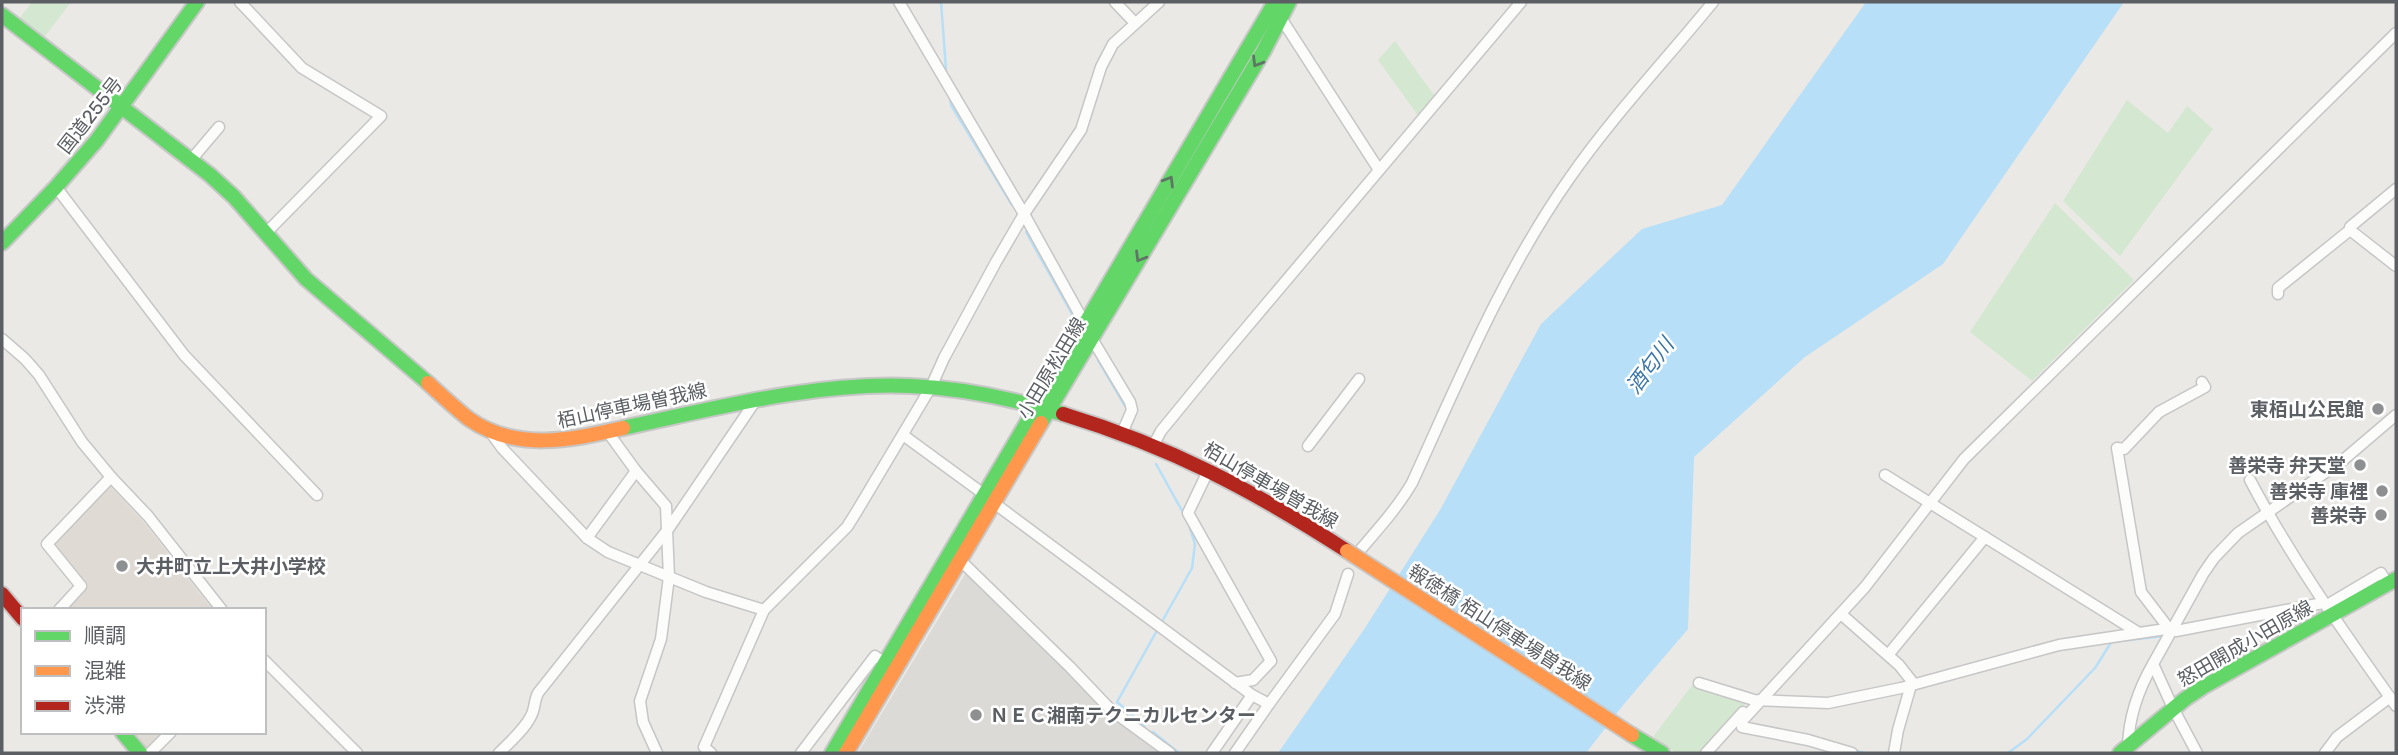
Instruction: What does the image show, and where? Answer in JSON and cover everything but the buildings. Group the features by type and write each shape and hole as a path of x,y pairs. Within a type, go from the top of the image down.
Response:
{"main road":[{"name":"国道255号","path":"2,243 56,187 122,108 197,2"},
{"name":"小田原松田線","path":"832,753 885,663 989,499 1275,6 1289,2"},
{"name":"栢山停車場曽我線","path":"2,15 222,184 306,279 461,412 491,433 519,441 549,442 756,400 881,387 932,387 1010,400 1089,421 1152,445 1209,469 1354,550"},
{"name":"小田原松田線","path":"846,753 959,559 989,499"},
{"name":"報徳橋 栢山停車場曽我線","path":"1354,550 1662,753"},
{"name":"怒田開成小田原線","path":"2124,750 2173,708 2326,608 2391,582"},
{"path":"2,594 21,617"},
{"path":"124,734 140,753"}],"street":[{"path":"240,2 302,68 381,116 265,234"},
{"path":"899,2 1130,401 1132,410 1126,435"},
{"path":"1115,2 1135,23"},
{"path":"710,753 704,747 764,610 847,527 932,387 957,334 1024,214 1081,130 1101,67 1113,44 1159,2"},
{"path":"1152,445 1213,367 1521,2"},
{"path":"1354,550 1371,540 1399,505 1508,280 1556,198 1628,102 1713,2"},
{"path":"1275,6 1380,170"},
{"path":"1706,753 1865,587 1964,459 2396,33"},
{"path":"191,160 219,127"},
{"path":"56,187 184,355 317,495"},
{"path":"2278,294 2278,288 2396,189"},
{"path":"2350,230 2396,266"},
{"path":"2,339 25,359 38,375 75,432 111,477 148,516 220,608"},
{"path":"1308,446 1359,379"},
{"path":"2169,633 2141,592 2117,448 2124,449 2159,412 2205,387 2202,382"},
{"path":"499,753 527,722 538,694 668,528 756,400"},
{"path":"2124,750 2133,709 2153,664 2214,558 2238,533 2342,461 2396,415"},
{"path":"607,431 666,506 669,578 661,639 640,701 643,722 657,753"},
{"path":"491,433 587,538 608,552 669,578 764,610"},
{"path":"903,435 1235,683 1269,704"},
{"path":"1209,469 1188,513 1271,661 1253,680 1235,683"},
{"path":"587,538 636,471"},
{"path":"1885,475 2139,633"},
{"path":"61,608 81,586 47,544 111,477"},
{"path":"2250,480 2326,608 2393,701 2337,737 2325,753"},
{"path":"1888,655 1985,537"},
{"path":"959,559 1111,710 1147,730 1170,753"},
{"path":"1235,753 1335,614 1348,574"},
{"path":"1699,683 1758,700 1828,703 1912,685 2059,645 2139,633 2169,633 2326,608"},
{"path":"1841,614 1907,673 1912,685 1894,753"},
{"path":"801,753 875,656 885,663"},
{"path":"266,662 357,753"},
{"path":"2153,664 2197,753"},
{"path":"1212,753 1217,740 1252,695"},
{"path":"1740,719 1742,727 1808,740 1852,753"},
{"path":"150,753 168,734"}],"shaded area":[{"name":"大井町立上大井小学校","path":"110,486 142,520 211,608 63,608 83,587 50,545"},
{"path":"967,571 1164,753 858,753"},
{"path":"129,734 164,734 146,750"}],"green space":[{"path":"32,2 71,2 42,40 17,22"},
{"path":"1395,41 1436,98 1420,118 1378,60"},
{"path":"2127,100 2168,133 2187,106 2213,129 2120,256 2063,201"},
{"path":"2055,203 2134,280 2032,381 1970,332"},
{"path":"1693,684 1748,701 1701,753 1676,753 1653,737"}],"water":[{"name":"酒匂川","path":"1866,2 2124,2 1943,264 1805,357 1694,457 1688,629 1586,753 1278,753 1365,628 1440,510 1541,324 1642,229 1722,205"}],"waterway":[{"path":"941,2 946,69"},
{"path":"950,99 951,105 1012,205"},
{"path":"1026,232 1072,314"},
{"path":"1098,360 1125,406"},
{"path":"1156,464 1185,516"},
{"path":"1145,726 1117,702 1192,568 1195,544 1189,525"},
{"path":"2357,593 2396,571"},
{"path":"2254,621 2323,608"},
{"path":"2119,641 2165,636"},
{"path":"2008,753 2027,739 2095,668 2112,641"},
{"path":"1153,732 1179,753"},
{"path":"1853,750 1864,753"}],"traffic: fast":[{"path":"2,243 97,140 197,2"},
{"path":"832,753 1275,2"},
{"path":"1041,423 1263,52 1289,2"},
{"path":"2,15 210,175 234,197 306,279 428,383"},
{"path":"623,428 766,398 875,386 930,387 969,392 1063,414"},
{"path":"2120,753 2203,687 2396,579"},
{"path":"124,734 140,753"},
{"path":"1632,735 1662,753"}],"traffic: slow":[{"path":"428,383 469,419 506,436 525,440 564,439 623,428"},
{"path":"846,753 1041,423"},
{"path":"1347,551 1632,735"}],"traffic: jam":[{"path":"1063,414 1140,441 1210,472 1278,508 1347,551"},
{"path":"2,594 21,617"}],"place":[{"name":"東栢山公民館","path":"2378,409"},
{"name":"善栄寺 弁天堂","path":"2360,465"},
{"name":"善栄寺 庫裡","path":"2382,491"},
{"name":"善栄寺","path":"2381,515"},
{"name":"大井町立上大井小学校","path":"122,566"},
{"name":"ＮＥＣ湘南テクニカルセンター","path":"976,715"}]}
